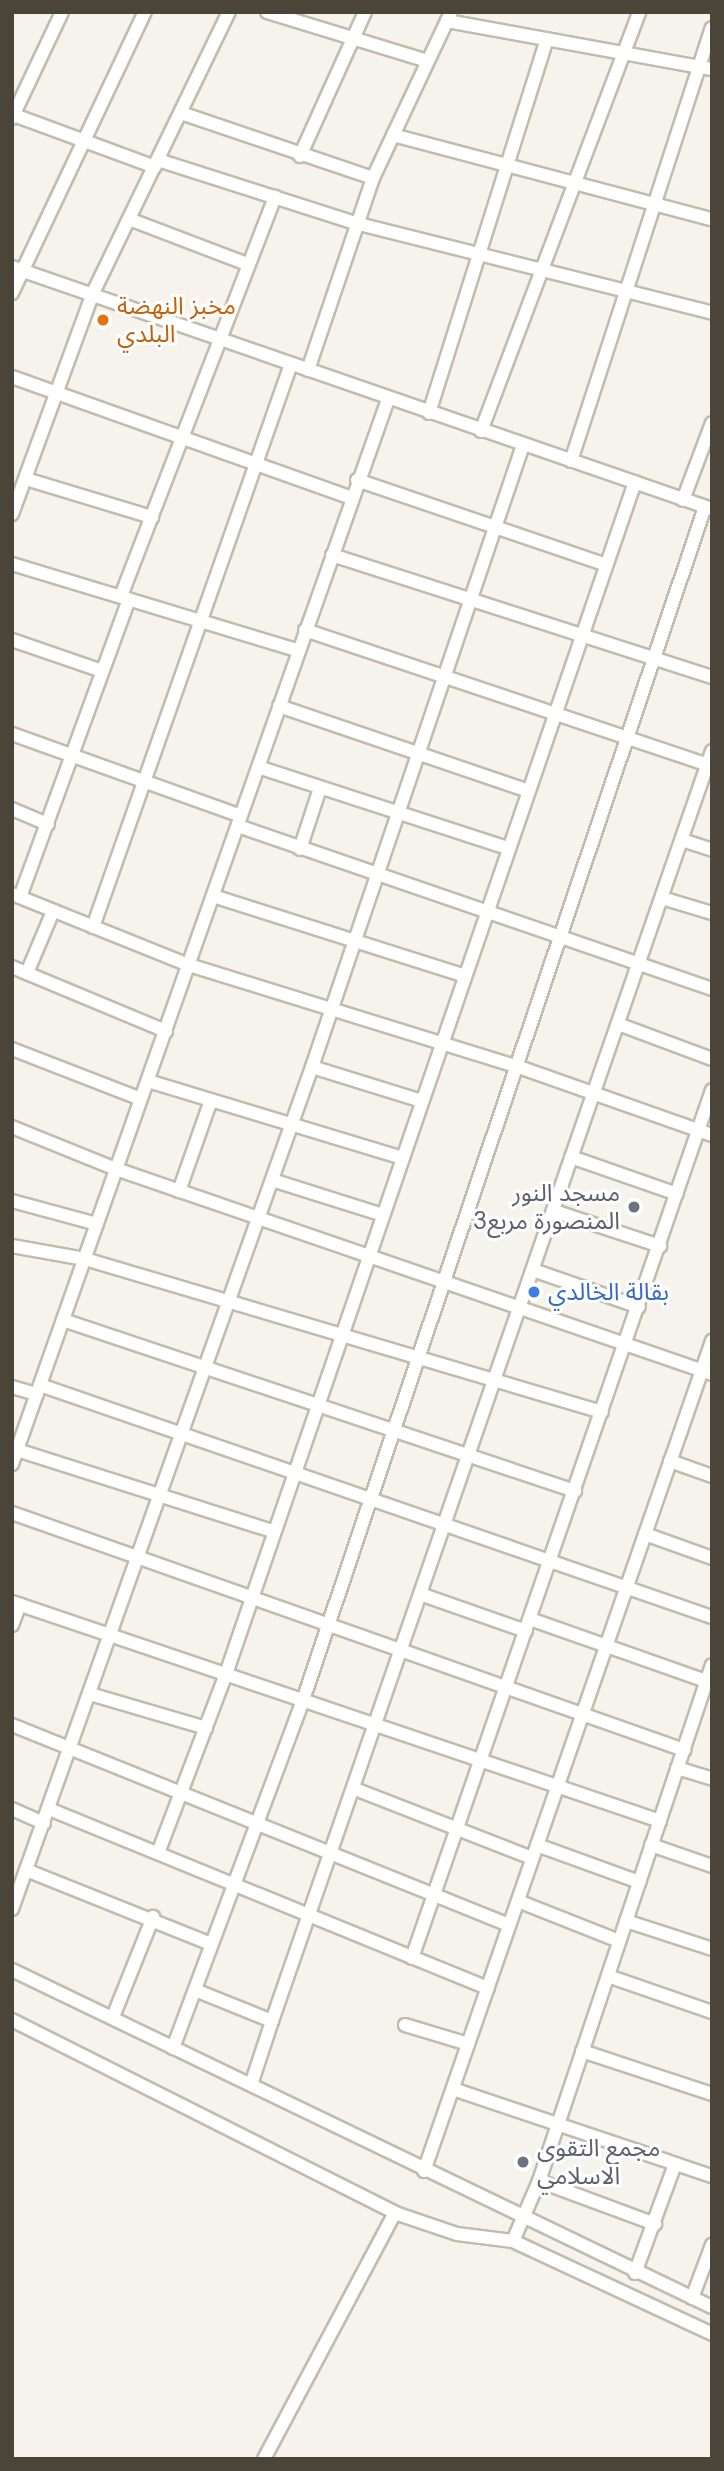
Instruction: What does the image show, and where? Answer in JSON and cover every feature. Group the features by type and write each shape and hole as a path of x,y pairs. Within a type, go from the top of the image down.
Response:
{"street":[{"path":"62,12 18,90 13,117 355,223 712,313"},
{"path":"12,293 17,268 85,140 145,12"},
{"path":"12,514 92,295 229,12"},
{"path":"267,12 427,61"},
{"path":"300,156 365,12"},
{"path":"481,431 546,272 639,12"},
{"path":"308,370 355,223 373,178 449,17 547,39 712,69"},
{"path":"571,461 622,292 712,28"},
{"path":"429,413 474,255 547,39"},
{"path":"181,113 300,156 373,178"},
{"path":"393,135 503,169 712,219"},
{"path":"275,197 152,517 48,824 16,895 188,965 516,1066 712,1135"},
{"path":"129,219 247,264"},
{"path":"17,268 387,399 708,508 516,1066 304,1697 173,2048"},
{"path":"93,927 257,466 290,364"},
{"path":"12,377 182,440 351,498"},
{"path":"12,1464 387,399"},
{"path":"683,500 710,430"},
{"path":"12,1909 112,1635 204,1365 312,1068 375,875 446,678 523,445"},
{"path":"26,479 152,517"},
{"path":"357,481 604,564"},
{"path":"158,1853 227,1671 291,1471 369,1257 487,914 578,636 635,482"},
{"path":"332,555 471,603 712,677"},
{"path":"12,564 297,650"},
{"path":"305,630 552,716 630,737 709,765"},
{"path":"12,640 102,671"},
{"path":"279,706 527,790"},
{"path":"12,734 240,821 300,849 561,941 712,989"},
{"path":"251,2085 308,1916 380,1723 495,1379 712,751"},
{"path":"258,767 508,848"},
{"path":"300,849 320,788"},
{"path":"12,809 48,824"},
{"path":"682,840 712,850"},
{"path":"214,896 465,976"},
{"path":"662,898 712,914"},
{"path":"27,973 53,911"},
{"path":"12,967 166,1031"},
{"path":"618,1024 712,1059"},
{"path":"12,1049 141,1099"},
{"path":"312,1068 422,1101"},
{"path":"148,1081 403,1158"},
{"path":"412,1958 712,1090"},
{"path":"179,1191 211,1100"},
{"path":"12,1127 117,1169 258,1219 707,1373"},
{"path":"571,1157 677,1194"},
{"path":"272,1180 383,1215"},
{"path":"12,1201 97,1224"},
{"path":"554,1211 660,1246"},
{"path":"13,1249 85,1259 341,1332 602,1412"},
{"path":"533,1270 639,1307"},
{"path":"63,1320 575,1490"},
{"path":"424,2171 670,1461 707,1373 712,1341"},
{"path":"12,1387 39,1389 291,1471 369,1501 712,1617"},
{"path":"17,1450 272,1531"},
{"path":"670,1461 712,1476"},
{"path":"12,1513 406,1647 684,1750"},
{"path":"645,1534 712,1558"},
{"path":"423,1595 606,1648 707,1687"},
{"path":"12,1625 16,1603 304,1697 558,1783 660,1821"},
{"path":"513,2241 539,2181 677,1768 707,1687 712,1665"},
{"path":"90,1694 206,1728"},
{"path":"12,1725 509,1925"},
{"path":"677,1768 712,1779"},
{"path":"355,1789 457,1828 639,1882"},
{"path":"12,1809 44,1823"},
{"path":"49,1810 488,1987"},
{"path":"651,1845 712,1866"},
{"path":"26,1870 153,1917 211,1944"},
{"path":"518,1901 619,1941"},
{"path":"113,2017 153,1917"},
{"path":"626,1921 712,1949"},
{"path":"12,1970 113,2017 521,2220 712,2307"},
{"path":"608,1976 712,2012"},
{"path":"195,1990 272,2021"},
{"path":"12,2020 395,2213 457,2234 513,2241 712,2334"},
{"path":"405,2025 468,2044"},
{"path":"582,2051 712,2094"},
{"path":"453,2089 712,2176"},
{"path":"635,2273 675,2164"},
{"path":"539,2181 655,2224"},
{"path":"264,2459 395,2213"},
{"path":"692,2298 712,2245"}],"place":[{"name":"مخبز النهضة البلدي","path":"103,320"},
{"name":"مسجد النور المنصورة مربع3","path":"634,1207"},
{"name":"بقالة الخالدي","path":"534,1292"},
{"name":"مجمع التقوى الاسلامي","path":"523,2162"}]}
